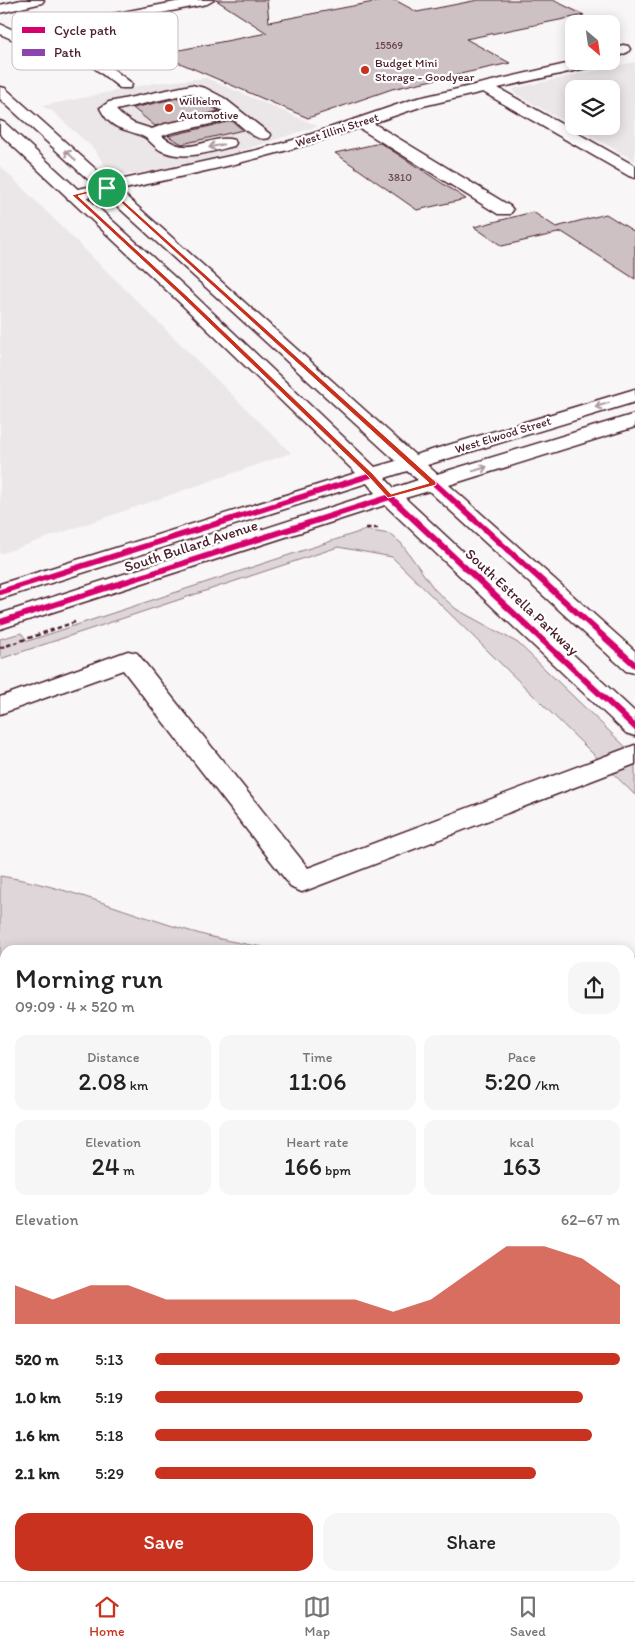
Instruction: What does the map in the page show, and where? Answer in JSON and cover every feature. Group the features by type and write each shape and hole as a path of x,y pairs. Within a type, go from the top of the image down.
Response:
{"main road":[{"path":"0,9 37,0"},
{"path":"146,12 207,0"},
{"path":"0,28 12,35"},
{"name":"West Illini Street","path":"74,195 260,154 419,102 565,69"},
{"path":"106,70 125,85"},
{"path":"485,87 635,173"},
{"path":"154,134 153,137 170,149 184,150 263,135 216,98 201,90 191,89 114,105 108,108 109,112 127,126 139,132 154,134 235,114"},
{"name":"South Estrella Parkway","path":"0,91 635,665"},
{"path":"361,122 504,210"},
{"name":"South Estrella Parkway","path":"0,126 185,297 370,475 390,497 635,726"},
{"name":"West Elwood Street","path":"370,475 635,395"},
{"name":"West Elwood Street","path":"390,497 635,420"},
{"name":"South Bullard Avenue","path":"0,592 370,475"},
{"name":"South Bullard Avenue","path":"0,622 390,497"},
{"path":"0,706 128,659 302,881 635,754"}],"shaded area":[{"path":"635,62 635,161 589,135 620,135 620,80 565,80 565,122 514,93 513,89 599,70 620,70 620,65"},
{"path":"206,78 318,126 237,152 138,174 116,174 110,173 94,149 52,111 42,106 155,83"},
{"path":"0,166 291,453 0,554"},
{"path":"365,530 390,534 401,543 435,590 456,609 518,643 635,756 635,795 392,557 338,547 0,659 0,639 21,633 28,641"},
{"path":"0,876 50,887 172,926 250,945 0,945"}],"building":[{"path":"216,0 267,0 269,22 384,0 395,0 417,12 478,0 553,0 584,15 565,15 565,19 466,39 510,63 392,89 308,118 178,62 178,50 267,33"},
{"name":"Wilhelm Automotive","path":"191,95 219,111 155,126 133,108"},
{"path":"232,121 243,130 182,144 168,136"},
{"path":"380,143 466,199 417,210 335,153"},
{"path":"533,212 556,227 606,214 635,232 635,279 562,232 502,246 474,227"}],"cycle path":[{"path":"0,592 371,475"},
{"path":"434,483 635,665"},
{"path":"0,622 390,497 635,727"}],"place":[{"name":"Budget Mini Storage - Goodyear","path":"365,70"},
{"name":"Wilhelm Automotive","path":"169,108"}],"route":[{"path":"107,188 434,483 390,497 370,475 185,297 74,195 107,188"}]}
